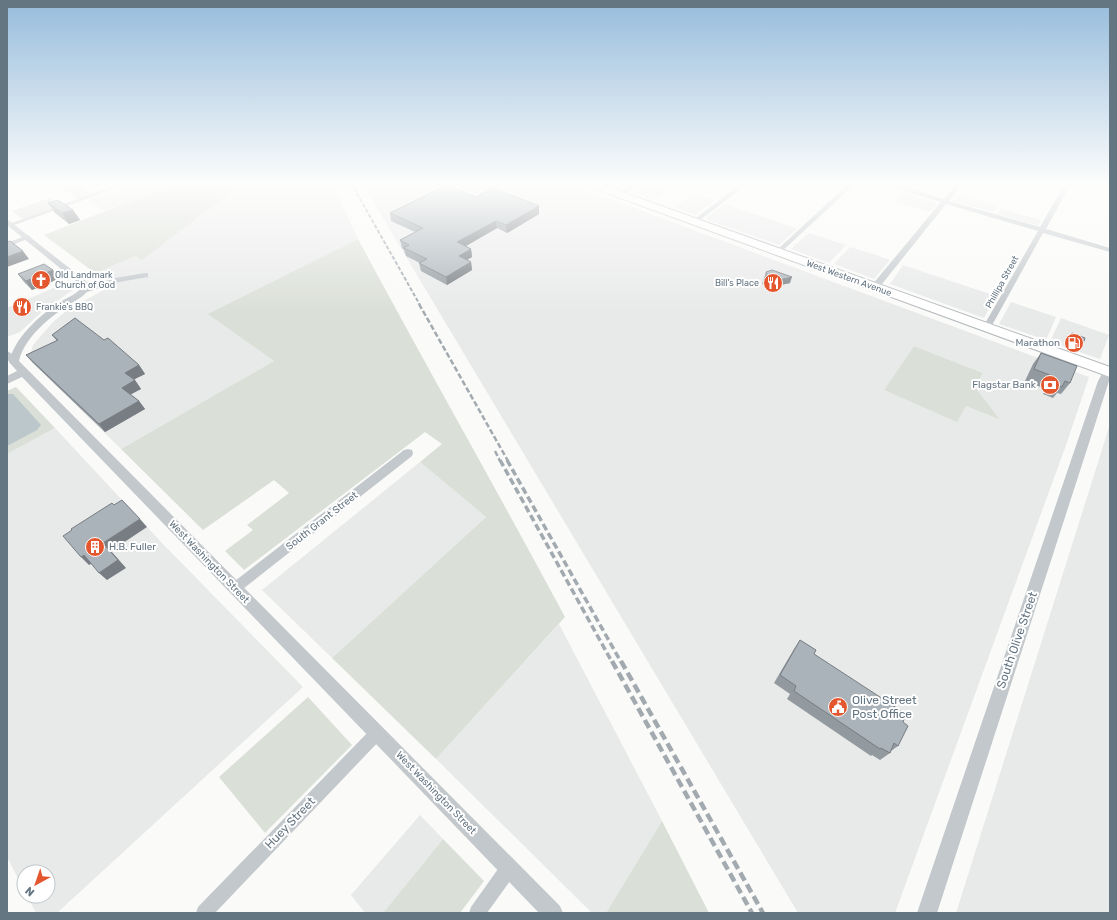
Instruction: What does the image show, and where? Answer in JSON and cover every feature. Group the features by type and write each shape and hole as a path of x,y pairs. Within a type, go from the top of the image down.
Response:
{"main road":[{"name":"West Western Avenue","path":"705,226 1110,370"}],"street":[{"path":"13,226 84,281 87,285 84,291"},
{"path":"778,252 806,226"},
{"path":"875,287 925,226"},
{"path":"1028,226 1110,250"},
{"name":"Phillipa Street","path":"987,327 1044,226"},
{"path":"7,245 28,237"},
{"path":"19,367 14,356 36,328 53,312 84,291 118,280 145,275"},
{"path":"7,354 19,367"},
{"path":"7,380 19,367"},
{"name":"West Washington Street","path":"19,367 553,913"},
{"name":"South Olive Street","path":"927,913 1103,381 1110,370"},
{"name":"South Grant Street","path":"235,588 408,453"},
{"name":"Huey Street","path":"204,913 376,733"},
{"path":"477,913 509,868"}],"shaded area":[{"path":"67,226 187,226 142,260 136,256 95,273 44,235"},
{"path":"180,226 352,226 358,239 209,314 274,361 121,449 29,359 33,345 53,322 70,308 104,290 104,281 95,273 136,256"},
{"path":"388,226 683,226 1089,377 1065,448 895,913 798,913","holes":["914,346 983,373 975,387 999,420 966,406 957,421 884,390"]},
{"path":"724,226 788,226 797,229 779,245"},
{"path":"809,233 846,245 829,263 791,249"},
{"path":"358,239 565,617 436,759 332,658 486,517 420,462 442,444 425,432 244,570 225,551 253,530 247,525 289,493 274,480 203,530 121,449 274,361 208,314"},
{"path":"850,247 890,260 874,279 834,264"},
{"path":"903,265 996,296 984,318 890,284"},
{"path":"65,283 73,290 45,309 20,332 7,337 7,308"},
{"path":"1011,302 1056,317 1046,340 999,324"},
{"path":"1061,318 1109,335 1100,359 1050,342"},
{"path":"914,346 983,373 975,387 1000,420 966,406 957,422 884,390"},
{"path":"16,387 55,428 7,454 7,391"},
{"path":"7,394 13,394 41,425 37,430 7,446"},
{"path":"1110,424 1110,913 956,913 1089,491"},
{"path":"55,428 162,543 303,687 57,913 36,913 31,904 56,904 56,864 16,864 16,874 7,857 7,454"},
{"path":"420,462 486,517 332,658 262,590"},
{"path":"559,624 662,821 606,913 592,913 436,759"},
{"path":"308,697 352,745 265,833 219,777"},
{"path":"420,815 443,839 383,913 365,913 351,895"},
{"path":"662,821 709,913 606,913"},
{"path":"443,839 484,881 460,913 383,913"}],"building":[{"path":"418,226 487,226 457,242 471,249 459,256 471,262 446,277 419,263 427,259 404,248 409,245 400,240 423,228"},
{"path":"10,241 23,251 7,257 7,242"},
{"path":"44,264 53,270 26,281 18,274"},
{"path":"772,270 792,277 778,280 775,283 764,279 767,276 766,272"},
{"path":"75,318 104,340 108,338 139,365 125,373 135,380 122,388 139,401 99,424 26,355 58,340 52,335"},
{"path":"1072,333 1085,338 1082,347 1068,342"},
{"path":"1041,353 1077,366 1070,383 1065,381 1062,387 1052,383 1055,377 1034,369"},
{"name":"H.B. Fuller","path":"122,500 140,519 103,543 118,560 99,573 84,555 81,557 63,536 72,530 71,529 112,503 114,505"},
{"name":"Olive Street Post Office","path":"800,640 816,650 814,654 906,714 903,722 908,726 898,746 894,743 890,753 881,748 880,749 794,691 796,686 780,675"}],"railway":[{"path":"375,226 420,305"},
{"path":"419,304 508,461"},
{"path":"495,451 500,461"},
{"path":"500,460 612,662"},
{"path":"507,460 621,662"},
{"path":"612,661 752,913"},
{"path":"621,661 763,913"}],"place":[{"name":"Old Landmark Church of God","path":"41,280"},
{"name":"Bill's Place","path":"773,283"},
{"name":"Frankie's BBQ","path":"22,307"},
{"name":"Marathon","path":"1074,343"},
{"name":"Flagstar Bank","path":"1050,385"},
{"name":"H.B. Fuller","path":"95,547"},
{"name":"Olive Street Post Office","path":"838,707"}]}
